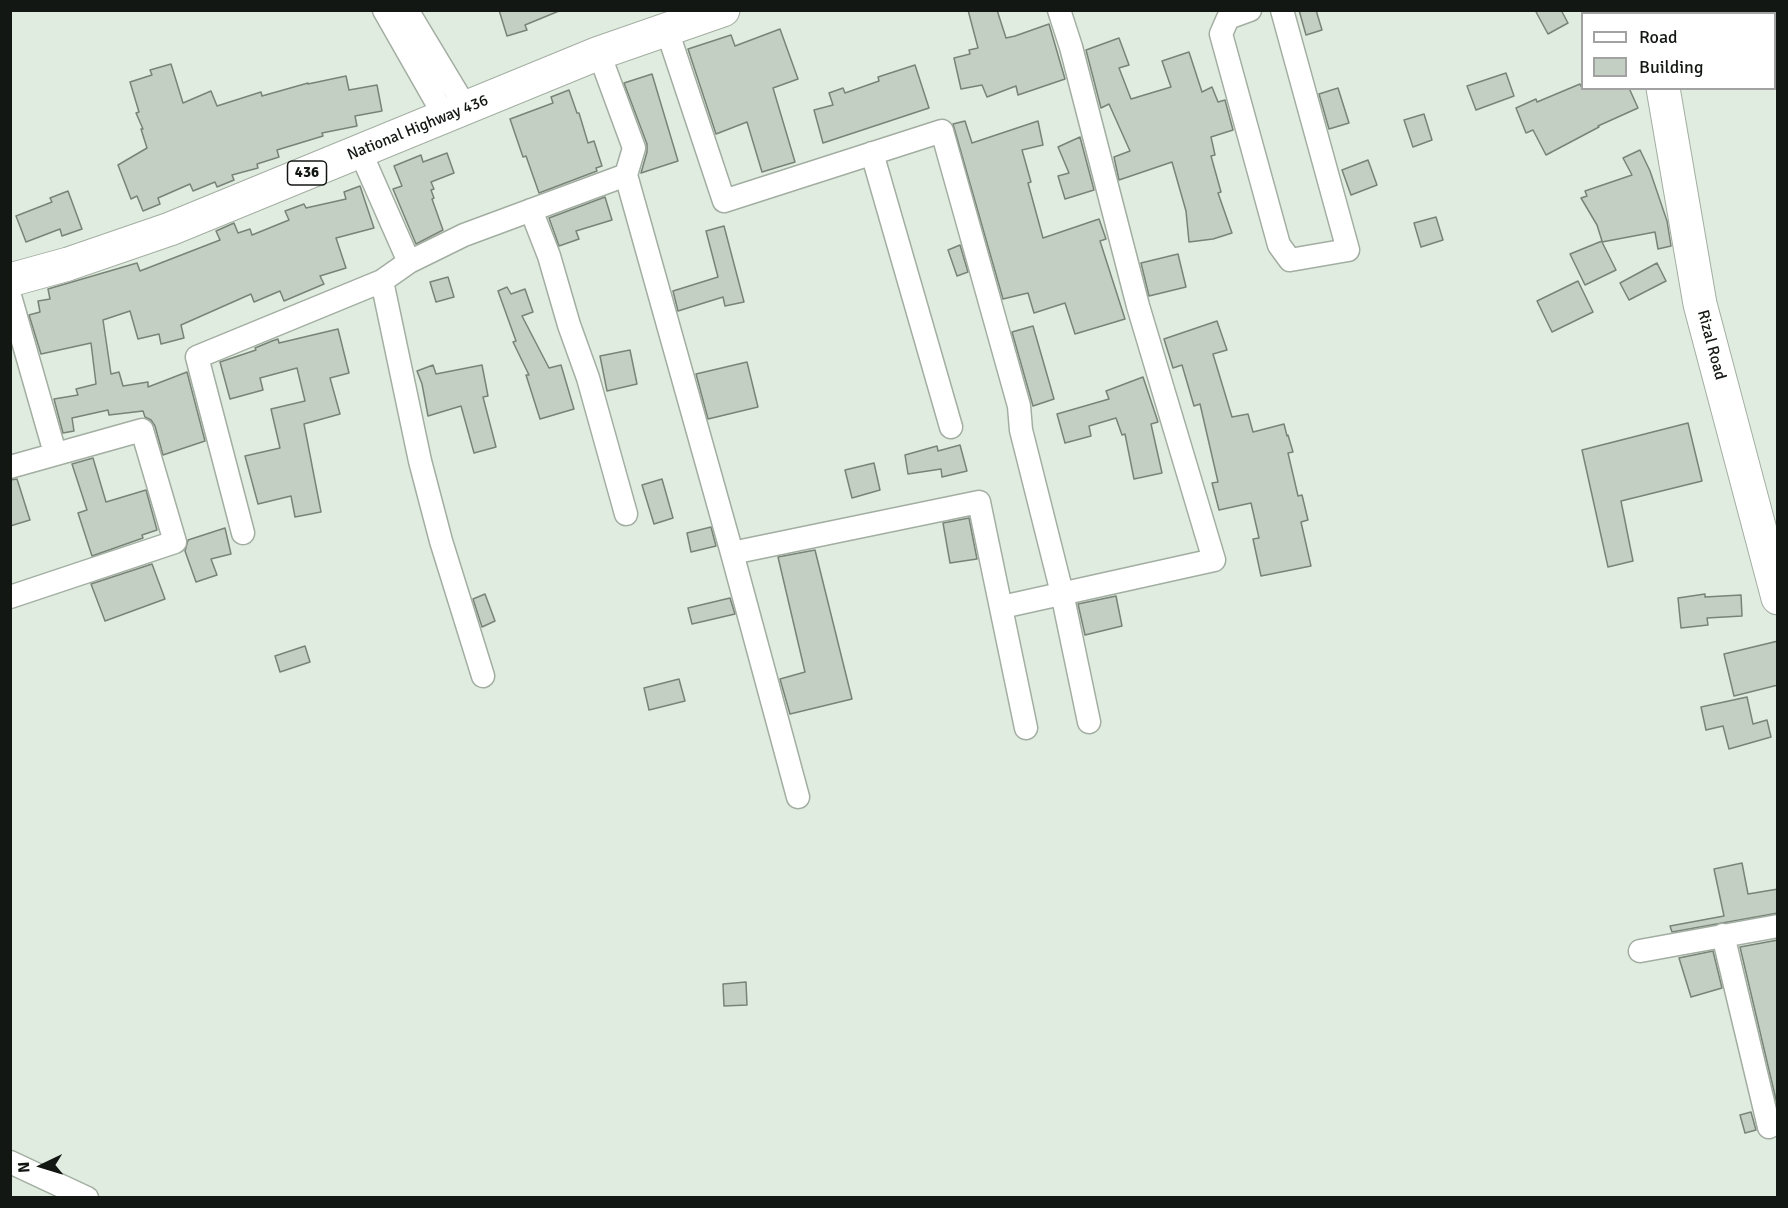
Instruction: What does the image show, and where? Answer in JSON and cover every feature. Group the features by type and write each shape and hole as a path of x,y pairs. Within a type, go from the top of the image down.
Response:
{"main road":[{"name":"National Highway 436","path":"10,280 68,264 170,229 598,53 719,11"},
{"name":"Rizal Road","path":"1663,90 1700,304 1778,598"}],"street":[{"path":"384,10 422,55 455,112"},
{"path":"407,10 422,55"},
{"path":"1002,607 1214,560 1138,306 1074,58 1059,10"},
{"path":"1250,10 1228,18 1221,34 1279,245 1290,260 1348,250 1282,10"},
{"path":"667,30 724,201 942,131 1019,406 1021,430 1062,593 1089,722"},
{"path":"598,53 634,148 626,175 798,796"},
{"path":"360,151 409,262"},
{"path":"872,153 951,427"},
{"path":"243,533 198,357 382,281 409,262 464,236 626,175"},
{"path":"531,210 549,256 588,378 627,514"},
{"path":"382,281 420,461 441,541 483,676"},
{"path":"10,296 55,453"},
{"path":"10,466 142,430 175,542 10,597"},
{"path":"732,553 979,502 1026,728"},
{"path":"1640,951 1778,926"},
{"path":"1723,935 1769,1127"},
{"path":"10,1162 87,1197"}],"building":[{"path":"499,10 559,11 525,25 527,30 507,36"},
{"path":"968,10 997,10 1006,38 1049,24 1065,79 1018,95 1016,86 987,97 982,85 961,89 954,58 970,54 969,50 978,48"},
{"path":"1299,10 1316,10 1322,30 1306,35"},
{"path":"1535,10 1561,10 1568,23 1548,34"},
{"path":"780,29 798,79 773,88 795,162 762,172 747,122 716,134 688,49 731,35 735,46"},
{"path":"1119,38 1129,65 1119,68 1131,99 1171,87 1162,61 1189,52 1202,92 1212,87 1218,102 1225,100 1233,130 1211,137 1215,155 1211,156 1221,192 1218,193 1232,233 1213,239 1189,242 1186,211 1172,162 1119,180 1114,157 1130,151 1109,104 1101,108 1086,50"},
{"path":"171,64 183,103 211,91 217,106 261,92 262,96 308,83 346,76 349,90 377,85 382,111 355,116 357,126 322,133 323,136 277,150 279,157 257,164 258,168 232,175 234,180 217,187 215,182 193,191 190,184 158,198 160,204 143,211 137,196 131,199 118,165 147,148 141,129 143,129 136,113 139,112 130,82 152,75 150,70"},
{"path":"915,65 929,108 823,143 814,110 833,105 829,93 843,88 845,93 879,81 878,77"},
{"path":"1506,73 1514,96 1476,110 1467,86"},
{"path":"652,74 678,161 641,173 647,144 624,83"},
{"path":"1580,84 1581,90 1630,90 1638,108 1598,126 1546,155 1533,130 1526,133 1516,108 1536,99 1537,102"},
{"path":"1338,88 1349,123 1329,129 1319,94"},
{"path":"569,90 588,143 594,141 602,166 596,168 597,171 539,193 510,119 553,103 551,97"},
{"path":"1424,114 1432,140 1413,147 1404,120"},
{"path":"965,121 972,143 1038,121 1043,145 1022,150 1031,182 1028,183 1043,238 1099,219 1106,239 1100,241 1125,319 1075,334 1065,303 1034,313 1028,293 1003,299 953,124"},
{"path":"1080,137 1094,190 1065,199 1058,176 1069,173 1058,147"},
{"path":"1640,150 1650,171 1667,221 1671,246 1658,249 1655,232 1602,242 1616,270 1585,285 1570,254 1602,241 1597,225 1581,198 1587,196 1585,191 1632,175 1623,158"},
{"path":"447,153 454,173 431,182 434,189 431,190 434,198 432,199 443,230 416,244 393,189 402,186 394,166 421,155 423,162"},
{"path":"1368,160 1377,185 1351,195 1342,170"},
{"path":"360,186 374,228 336,238 346,268 320,276 324,284 284,301 280,291 254,302 251,294 181,325 184,338 161,344 159,334 138,339 130,311 103,320 111,374 119,372 123,386 148,382 148,387 187,372 205,441 163,455 155,426 145,417 143,411 109,415 108,410 72,418 74,431 63,433 54,399 78,395 76,389 96,384 91,343 41,354 29,315 40,312 38,301 50,299 48,289 137,263 140,271 220,240 216,231 234,223 238,233 250,229 252,235 289,220 285,211 304,204 306,208 346,199 344,192"},
{"path":"68,191 82,229 62,236 60,229 26,242 16,216 52,202 50,198"},
{"path":"605,197 612,220 576,231 579,239 559,246 549,218"},
{"path":"1436,217 1443,240 1421,247 1414,223"},
{"path":"724,226 744,302 725,306 723,297 678,311 673,291 718,277 706,231"},
{"path":"960,245 968,272 957,276 948,250"},
{"path":"1178,254 1186,287 1149,296 1141,263"},
{"path":"1657,263 1666,281 1629,300 1620,283"},
{"path":"448,277 454,297 436,302 430,282"},
{"path":"1578,281 1593,312 1552,332 1537,301"},
{"path":"507,287 511,294 525,289 533,312 522,316 549,368 561,365 574,409 540,419 526,375 529,375 513,342 516,341 498,291"},
{"path":"1217,321 1227,350 1213,354 1232,417 1248,414 1253,432 1284,424 1293,452 1288,453 1298,496 1302,495 1308,520 1301,522 1311,566 1261,576 1253,539 1259,538 1251,503 1219,510 1212,483 1218,482 1200,404 1194,406 1182,365 1173,368 1164,339"},
{"path":"1033,326 1054,399 1033,406 1012,332"},
{"path":"338,329 349,373 330,378 340,414 304,424 321,512 295,517 291,496 258,504 245,456 280,448 271,409 305,401 297,368 260,378 263,390 230,399 220,362 256,350 255,348 278,339 279,343"},
{"path":"630,350 637,384 607,391 600,356"},
{"path":"747,362 758,407 708,419 696,374"},
{"path":"433,365 436,374 482,365 488,396 483,397 496,447 474,453 461,406 428,416 417,371"},
{"path":"1143,377 1158,422 1151,424 1162,473 1134,479 1125,434 1122,435 1116,418 1089,426 1091,436 1065,443 1057,414 1109,399 1106,391"},
{"path":"1688,423 1702,481 1621,501 1633,561 1608,567 1582,450"},
{"path":"960,445 967,471 942,477 941,469 908,474 905,455 937,446 938,451"},
{"path":"93,458 106,502 146,490 157,530 142,535 143,538 92,556 78,513 87,510 72,464"},
{"path":"874,463 880,490 852,498 845,470"},
{"path":"17,479 30,520 10,526 10,480"},
{"path":"662,479 673,518 654,524 642,485"},
{"path":"969,518 977,559 950,563 943,523"},
{"path":"711,527 716,546 691,552 687,533"},
{"path":"225,528 231,554 211,559 217,575 196,582 185,551 188,540"},
{"path":"815,550 852,699 790,714 780,679 805,672 778,557"},
{"path":"152,564 165,599 105,621 91,584"},
{"path":"485,594 495,621 482,627 473,599"},
{"path":"1705,594 1705,597 1741,595 1742,616 1707,618 1708,625 1681,628 1678,598"},
{"path":"1116,596 1122,626 1085,635 1078,604"},
{"path":"730,598 735,614 692,624 688,608"},
{"path":"1778,641 1778,685 1734,696 1724,654"},
{"path":"305,646 310,662 280,672 275,656"},
{"path":"679,679 685,701 649,710 644,688"},
{"path":"1747,697 1753,724 1767,720 1771,737 1729,749 1723,726 1706,730 1701,707"},
{"path":"1742,863 1748,894 1778,889 1778,913 1672,932 1670,926 1724,916 1714,869"},
{"path":"1778,940 1778,1104 1777,1104 1740,947"},
{"path":"1713,951 1722,988 1691,997 1679,958"},
{"path":"746,982 747,1005 724,1006 723,984"},
{"path":"1751,1112 1756,1130 1745,1133 1740,1115"}]}
